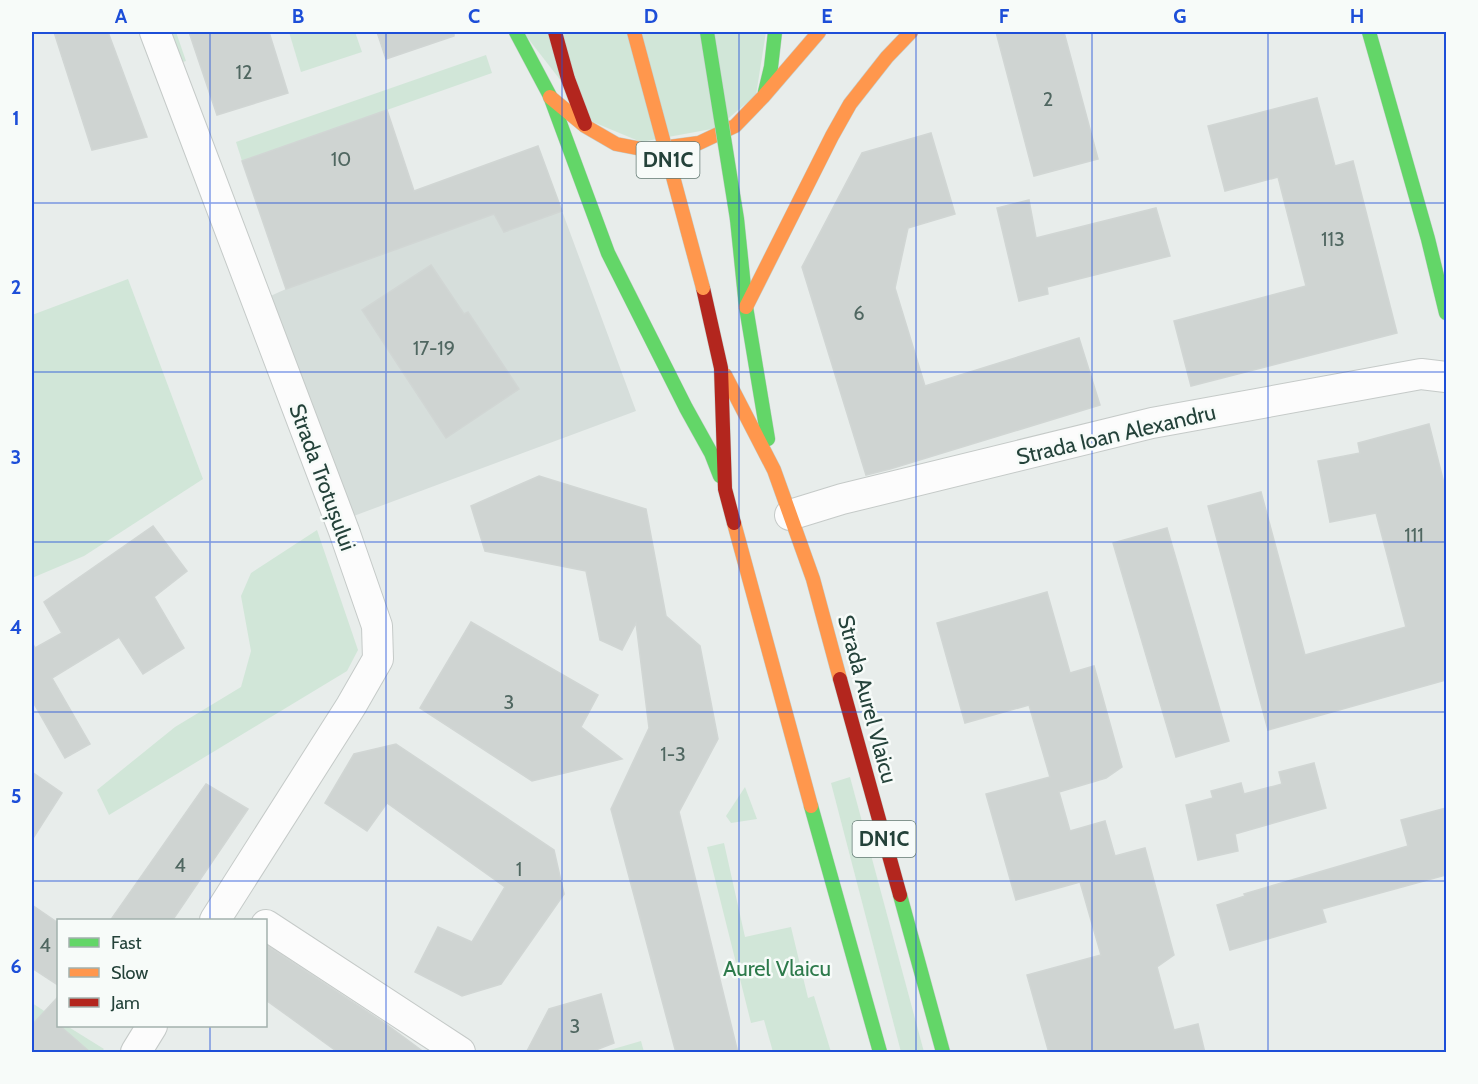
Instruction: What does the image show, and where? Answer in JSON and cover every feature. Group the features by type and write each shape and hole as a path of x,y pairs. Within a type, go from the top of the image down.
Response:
{"main road":[{"path":"516,32 550,96 608,253 711,453 725,489"},
{"path":"555,32 568,79 585,126"},
{"name":"Strada Aurel Vlaicu","path":"634,32 703,288 721,368 725,489 880,1053"},
{"path":"707,32 737,219 746,307 774,470"},
{"path":"763,97 771,67 775,32"},
{"path":"550,96 585,126 616,144 647,150 699,143 735,126 819,32"},
{"path":"746,307 850,104 886,57 911,32"},
{"path":"1368,32 1428,239 1446,313"},
{"name":"Strada Aurel Vlaicu","path":"721,368 774,470 813,579 943,1053"}],"street":[{"name":"Strada Trotușului","path":"155,32 338,514 377,626 378,659 351,706 221,910 251,919"},
{"name":"Strada Ioan Alexandru","path":"790,515 876,491 1152,423 1421,374 1446,377"},
{"path":"267,926 460,1053"},
{"path":"136,1053 151,1027"}],"shaded area":[{"path":"538,146 636,411 351,517 266,298 286,289 270,244"}],"green space":[{"path":"162,32 176,32 186,61 173,65"},
{"path":"289,32 355,32 362,52 301,72"},
{"path":"523,32 766,32 756,95 717,128 641,142 593,122"},
{"path":"486,55 492,73 242,161 236,142"},
{"path":"128,279 203,479 84,556 32,578 32,315"},
{"path":"317,530 358,650 347,671 109,815 97,790 175,727 241,687 251,651 241,596 251,573"},
{"path":"850,777 924,1052 901,1052 831,783"},
{"path":"745,787 757,819 731,823 726,816"},
{"name":"Aurel Vlaicu","path":"724,843 745,937 791,927 808,998 814,996 831,1052 773,1052 764,1020 751,1023 707,847"},
{"path":"32,1003 57,1019 57,1027 69,1027 104,1049 101,1052 32,1052"},
{"path":"641,1041 644,1052 603,1052"}],"building":[{"path":"54,32 108,32 147,137 92,150"},
{"path":"189,32 269,32 288,93 217,115"},
{"path":"377,32 454,32 454,36 386,59"},
{"path":"996,32 1064,32 1098,159 1034,176"},
{"path":"1317,98 1335,166 1353,161 1397,333 1191,386 1174,321 1306,286 1278,177 1225,191 1208,126"},
{"path":"387,110 414,191 538,146 562,211 504,232 494,214 286,289 242,161"},
{"path":"931,133 955,214 908,228 895,288 925,386 1079,338 1100,405 866,475 802,267 862,153"},
{"path":"1029,200 1036,238 1156,208 1170,256 1047,287 1048,294 1019,301 997,208"},
{"path":"431,265 464,314 468,312 519,389 446,438 362,310"},
{"path":"1429,424 1446,491 1446,680 1268,730 1208,506 1261,492 1305,655 1406,627 1376,513 1330,522 1318,461 1360,453 1358,443"},
{"path":"539,476 646,509 666,616 700,646 718,739 679,812 738,1053 676,1053 611,809 649,728 636,623 622,650 600,640 586,571 485,551 471,506"},
{"path":"153,526 187,571 154,597 184,648 143,674 119,637 52,678 90,744 65,758 32,700 32,642 35,648 62,633 44,602"},
{"path":"1167,528 1229,741 1176,757 1113,543"},
{"path":"1047,592 1070,673 1094,666 1122,767 1106,778 1059,792 1070,831 1105,821 1115,856 1145,848 1174,955 1157,967 1174,1030 1198,1024 1205,1053 1049,1053 1027,975 1101,955 1080,882 1016,900 986,794 1050,777 1029,705 965,723 937,623"},
{"path":"471,622 598,695 581,727 622,759 532,781 420,708"},
{"path":"396,744 554,850 564,894 501,984 462,996 415,972 438,927 472,942 505,887 387,803 367,831 325,803 354,754"},
{"path":"1314,763 1326,808 1235,834 1238,851 1198,860 1186,805 1213,798 1211,791 1241,783 1244,794 1282,784 1279,772"},
{"path":"32,772 62,793 32,840"},
{"path":"206,784 248,809 173,919 111,919"},
{"path":"1446,808 1446,875 1322,909 1326,922 1230,950 1217,905 1245,896 1244,894 1408,846 1401,820"},
{"path":"32,905 57,922 57,984 32,968"},
{"path":"267,946 386,1024 425,1053 339,1053 267,1001"},
{"path":"601,994 614,1043 588,1053 526,1053 549,1009"},
{"path":"57,998 57,1027 61,1027 91,1053 32,1053 32,1025"}],"traffic: fast":[{"path":"516,32 550,96 608,253 711,453 720,476"},
{"path":"707,32 737,219"},
{"path":"765,92 771,67 775,32"},
{"path":"1369,32 1428,239 1446,313"},
{"path":"737,219 746,307 768,439"},
{"path":"811,806 880,1052"},
{"path":"900,895 943,1052"}],"traffic: slow":[{"path":"634,32 703,288"},
{"path":"550,97 585,126 616,144 647,150 699,143 735,126 819,32"},
{"path":"746,307 850,104 887,57 911,32"},
{"path":"725,375 774,470 813,579 840,679"},
{"path":"734,523 811,806"}],"traffic: jam":[{"path":"555,32 568,79 585,124"},
{"path":"703,288 721,368 725,489 734,523"},
{"path":"840,679 900,895"}]}
